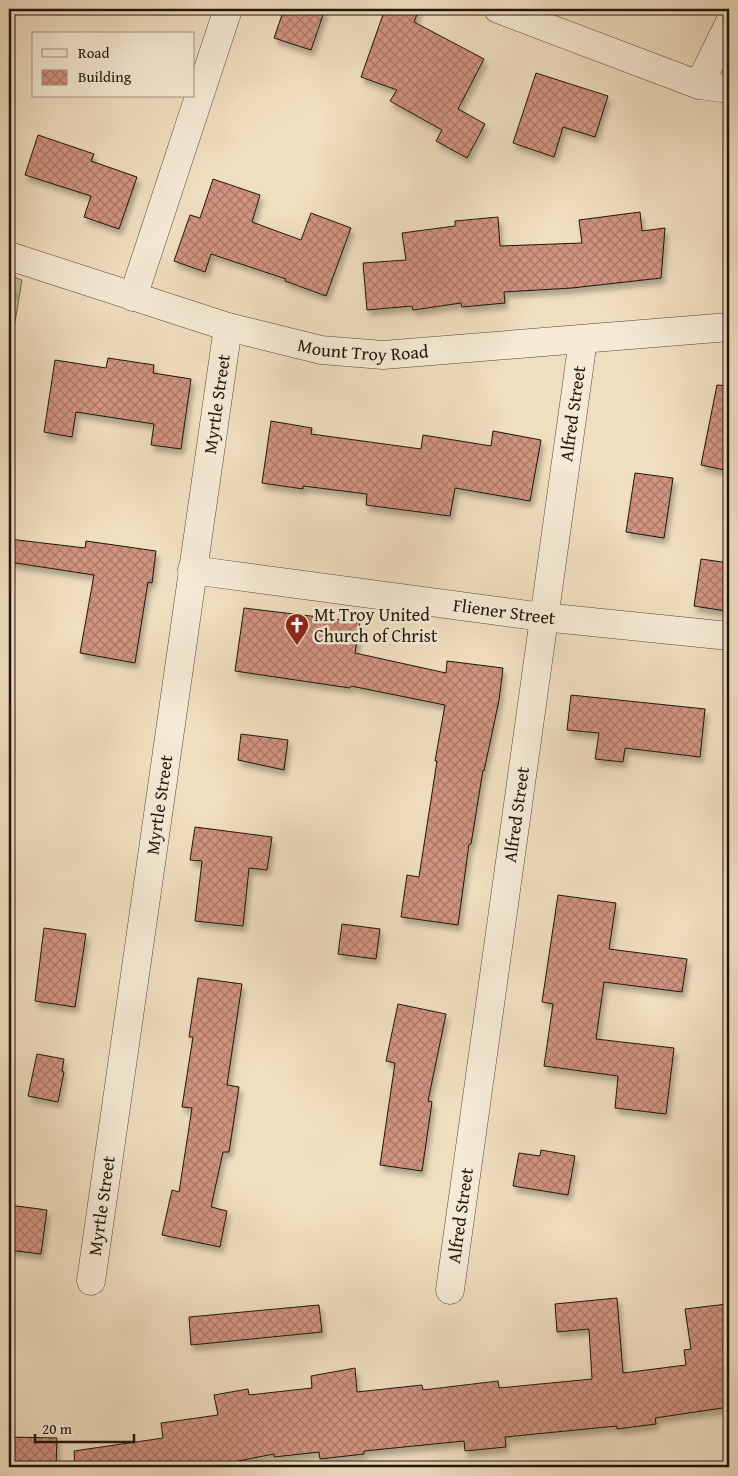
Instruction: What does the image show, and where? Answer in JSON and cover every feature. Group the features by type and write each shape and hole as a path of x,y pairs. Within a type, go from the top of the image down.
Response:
{"street":[{"path":"133,297 228,9"},
{"path":"498,9 699,85 729,89"},
{"path":"699,85 729,24"},
{"name":"Mount Troy Road","path":"9,256 228,327 321,350 383,355 729,327"},
{"name":"Myrtle Street","path":"91,1281 228,327"},
{"name":"Alfred Street","path":"450,1290 583,340"},
{"name":"Fliener Street","path":"192,570 543,617 729,636"}],"green space":[{"path":"9,275 22,280 9,358"}],"building":[{"path":"284,9 325,9 311,50 274,38"},
{"path":"385,9 419,9 414,22 484,59 458,109 485,124 467,158 436,141 442,130 390,101 397,90 361,77"},
{"path":"536,73 608,96 595,137 563,127 554,157 513,143"},
{"path":"38,135 94,154 91,161 137,177 119,229 84,217 91,196 25,175"},
{"path":"213,179 260,195 252,222 301,240 311,213 351,228 326,296 285,281 286,279 211,254 205,272 174,261 190,215 200,218"},
{"path":"640,212 642,231 665,228 661,278 572,288 504,292 505,303 462,307 461,303 413,310 412,306 367,310 363,263 406,260 402,233 455,226 455,221 498,217 500,246 582,243 579,220"},
{"path":"108,358 154,365 153,373 191,379 181,449 151,445 154,424 76,412 72,437 44,432 55,360 106,368"},
{"path":"717,385 729,386 729,471 701,465"},
{"path":"271,421 312,428 311,434 421,449 423,435 491,446 493,431 541,440 530,501 455,488 450,516 366,505 367,494 303,486 303,489 262,483"},
{"path":"635,473 673,478 664,538 626,532"},
{"path":"9,539 85,548 86,541 156,551 152,583 148,582 135,663 80,653 94,575 9,562"},
{"path":"701,559 729,563 726,611 694,606"},
{"path":"244,608 360,622 355,653 446,673 447,661 503,668 499,700 483,770 471,844 469,844 458,925 401,917 407,875 419,877 437,761 435,761 445,705 351,686 350,688 235,671"},
{"path":"571,695 705,709 700,757 625,748 623,762 595,759 599,733 567,730"},
{"path":"241,734 288,740 284,770 238,760"},
{"path":"195,827 272,837 267,870 249,868 243,926 195,921 202,861 190,860"},
{"path":"558,895 616,903 609,949 687,959 682,992 604,982 596,1039 674,1048 666,1114 615,1108 618,1076 544,1066 553,1004 542,1002"},
{"path":"342,924 380,929 376,959 338,954"},
{"path":"44,928 86,934 75,1007 35,1001"},
{"path":"198,978 242,984 227,1085 239,1087 229,1152 223,1152 211,1207 227,1211 220,1247 162,1235 172,1190 179,1192 192,1108 182,1107 193,1037 189,1037"},
{"path":"398,1004 446,1014 428,1101 432,1102 422,1171 380,1165 395,1063 386,1061"},
{"path":"37,1054 64,1059 62,1071 64,1072 58,1102 28,1096"},
{"path":"541,1150 575,1156 568,1195 513,1186 519,1153 540,1156"},
{"path":"9,1205 47,1210 41,1254 9,1250"},
{"path":"617,1298 623,1373 686,1365 684,1350 691,1349 685,1309 727,1304 729,1344 723,1345 729,1407 655,1418 656,1424 617,1429 617,1426 505,1437 506,1447 465,1451 464,1441 364,1451 364,1454 320,1459 319,1452 274,1457 274,1454 207,1467 75,1467 74,1451 163,1438 161,1423 218,1415 214,1395 248,1389 249,1395 312,1388 311,1376 355,1368 357,1392 422,1385 423,1390 498,1381 499,1388 592,1379 589,1329 557,1332 555,1304"},
{"path":"319,1305 322,1332 191,1345 189,1317"},
{"path":"9,1437 57,1438 56,1467 9,1467"}],"place":[{"name":"Mt Troy United Church of Christ","path":"297,646"}]}
